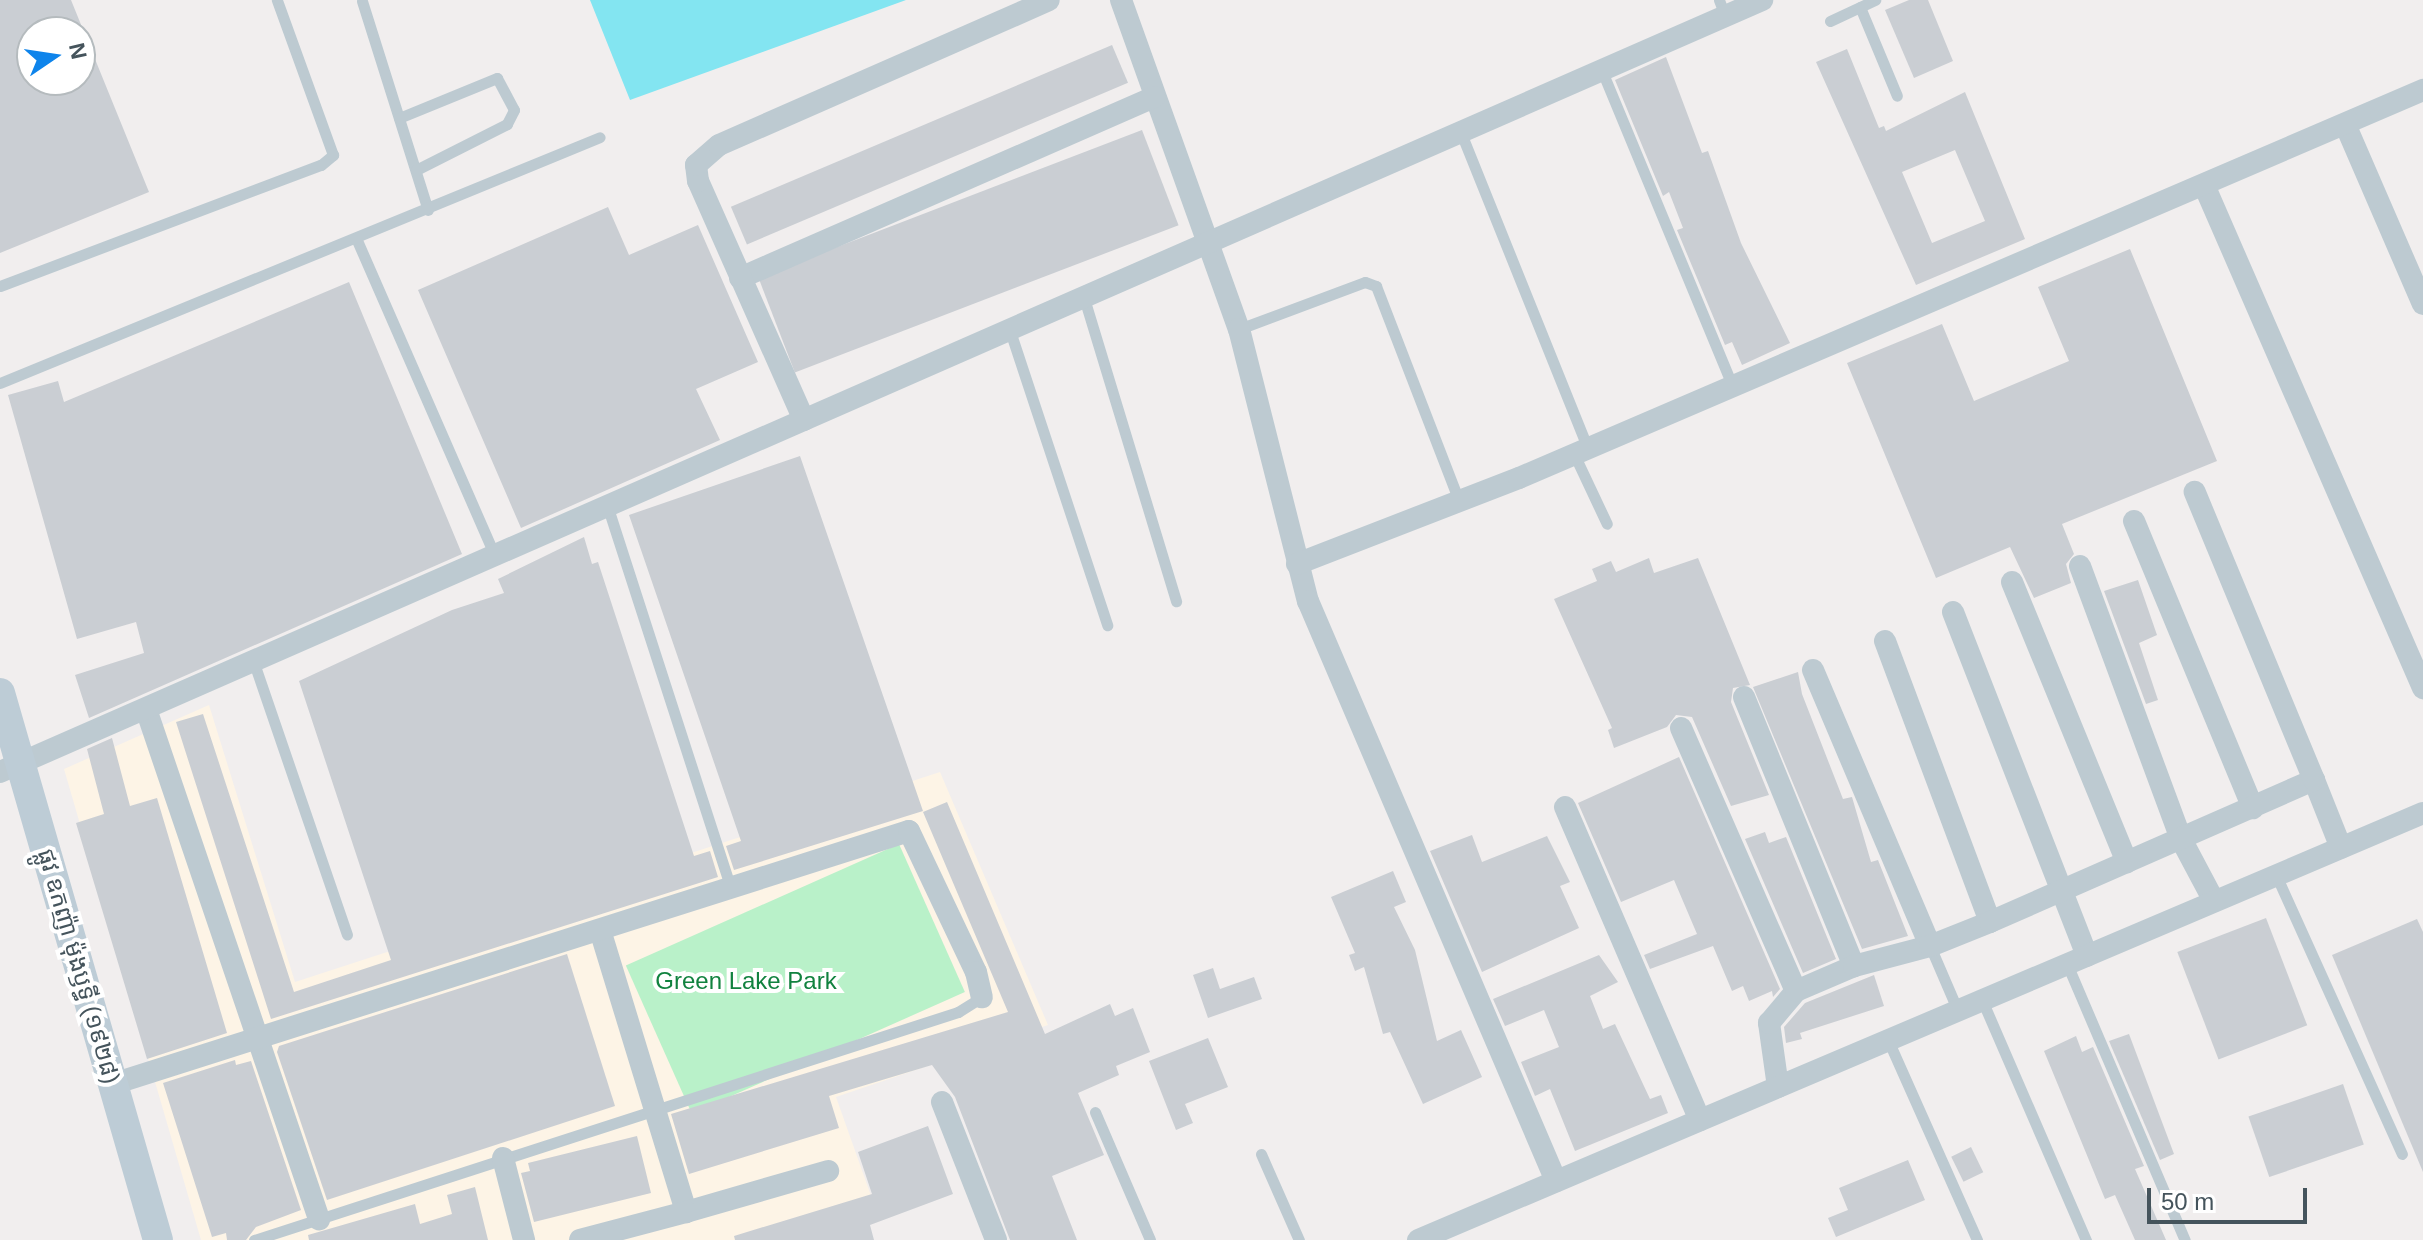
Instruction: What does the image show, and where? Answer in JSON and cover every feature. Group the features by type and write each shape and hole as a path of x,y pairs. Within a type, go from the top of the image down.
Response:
{"main road":[{"name":"ផ្លូវ ឧកញ៉ា ម៉ុងឫទ្ធី (១៩២៨)","path":"0,693 10,768 113,1084 158,1240"}],"street":[{"path":"804,420 698,181 696,165 705,153 1049,0"},
{"path":"1121,0 1239,329 1308,601 1556,1181"},
{"path":"10,768 1602,71 1722,8 1762,0"},
{"path":"1297,564 1581,452 2423,90"},
{"path":"740,278 1154,97"},
{"path":"2345,124 2423,304"},
{"path":"2204,185 2423,688"},
{"path":"2195,492 2341,848"},
{"path":"2134,521 2253,808"},
{"path":"2080,566 2181,839 2214,901"},
{"path":"2012,582 2127,862"},
{"path":"1953,612 2060,892 2077,960"},
{"path":"1885,641 1990,922"},
{"path":"1813,670 1930,946"},
{"path":"1744,697 1854,966"},
{"path":"146,709 319,1219"},
{"path":"1681,728 1796,991"},
{"path":"1778,1087 1769,1023 1796,991 1854,966 1930,946 1990,922 2314,780"},
{"path":"1565,807 1700,1120"},
{"path":"1418,1240 2423,813"},
{"path":"113,1084 909,831 976,972 982,997"},
{"path":"600,930 658,1108 686,1212"},
{"path":"942,1102 996,1240"},
{"path":"503,1158 524,1240"},
{"path":"580,1240 828,1171"}],"lane":[{"path":"0,286 321,165 333,155 277,0"},
{"path":"1830,21 1875,0"},
{"path":"362,1 428,210"},
{"path":"1860,7 1897,96"},
{"path":"1602,71 1732,385"},
{"path":"399,118 497,78 514,110 507,124 416,170"},
{"path":"1461,133 1607,524"},
{"path":"0,383 600,137"},
{"path":"356,238 495,557"},
{"path":"1239,329 1365,282 1376,286 1459,501"},
{"path":"1084,298 1176,601"},
{"path":"1010,331 1107,625"},
{"path":"608,508 730,886"},
{"path":"254,663 347,935"},
{"path":"2276,875 2402,1154"},
{"path":"1930,946 1958,1011"},
{"path":"2077,960 2185,1240"},
{"path":"254,1240 958,1012 982,997"},
{"path":"1982,1000 2086,1240"},
{"path":"1888,1040 1977,1240"},
{"path":"1095,1112 1150,1240"},
{"path":"1261,1154 1299,1240"}],"shaded area":[{"path":"209,705 295,982 940,772 1048,1025 836,1097 880,1221 820,1240 201,1240 64,769"}],"green space":[{"name":"Green Lake Park","path":"899,844 965,992 692,1114 626,966"}],"water":[{"path":"590,0 906,0 630,100"}],"building":[{"path":"0,0 71,0 78,16 16,16 16,96 96,96 96,62 149,192 0,253"},
{"path":"1909,0 1928,0 1953,61 1914,78 1885,10"},
{"path":"1112,45 1128,83 747,245 731,207"},
{"path":"1847,49 1879,128 1884,126 1886,131 1965,92 2025,239 1916,285 1816,62","holes":["1955,150 1985,221 1932,243 1902,172"]},
{"path":"1666,57 1702,153 1708,151 1741,243 1790,343 1742,365 1732,342 1725,345 1677,230 1683,228 1669,192 1663,196 1615,80"},
{"path":"1142,130 1179,225 795,373 758,277"},
{"path":"608,207 629,255 698,225 758,362 696,389 720,440 521,528 418,290"},
{"path":"2130,249 2217,461 2062,524 2074,554 2066,564 2071,583 2034,598 2010,547 1936,578 1847,363 1942,324 1974,401 2069,361 2038,287"},
{"path":"349,282 462,554 89,718 75,675 144,653 136,622 77,639 8,395 58,381 64,402"},
{"path":"800,456 923,811 734,870 726,846 741,841 629,515"},
{"path":"584,537 592,564 598,562 694,856 710,851 718,877 271,1019 176,722 203,714 294,992 391,960 299,681 452,610 504,593 498,579"},
{"path":"1649,558 1654,573 1698,558 1750,685 1733,688 1731,702 1769,795 1731,806 1692,717 1676,715 1667,727 1614,748 1608,730 1612,728 1554,599 1597,581 1592,569 1611,561 1616,572"},
{"path":"2138,580 2157,635 2139,643 2158,700 2146,704 2104,591"},
{"path":"1798,672 1802,694 1843,799 1852,797 1871,862 1878,860 1908,936 1862,949 1753,687"},
{"path":"112,738 130,806 157,798 227,1033 147,1059 76,823 104,814 87,749"},
{"path":"1679,757 1780,989 1773,997 1772,991 1749,1001 1743,986 1732,991 1713,946 1650,969 1644,955 1697,934 1674,880 1621,902 1578,803"},
{"path":"947,802 1045,1034 1110,1004 1115,1016 1133,1008 1150,1052 1116,1066 1119,1075 1078,1093 1104,1155 1052,1176 1077,1240 1010,1240 955,1097 932,1065 829,1096 839,1128 689,1174 671,1114 1008,1012 923,812"},
{"path":"1765,832 1769,843 1786,837 1836,959 1803,973 1745,839"},
{"path":"1472,835 1482,862 1547,836 1570,882 1560,886 1579,928 1482,972 1430,851"},
{"path":"1393,871 1406,902 1394,907 1415,950 1437,1041 1461,1030 1482,1077 1423,1104 1390,1032 1383,1034 1364,967 1355,971 1349,955 1355,953 1331,897"},
{"path":"2266,918 2307,1025 2219,1059 2177,952"},
{"path":"2417,919 2423,932 2423,1172 2332,955"},
{"path":"567,954 615,1106 327,1200 277,1052 279,1046"},
{"path":"1599,955 1618,982 1590,996 1603,1029 1615,1024 1650,1099 1661,1095 1668,1113 1575,1151 1550,1089 1535,1096 1521,1062 1559,1047 1544,1010 1505,1026 1493,999"},
{"path":"1213,968 1220,989 1254,977 1262,999 1208,1018 1193,975"},
{"path":"1874,975 1884,1006 1800,1033 1802,1039 1786,1043 1784,1027 1805,1003"},
{"path":"2129,1034 2174,1154 2160,1160 2109,1041"},
{"path":"2076,1036 2082,1052 2093,1047 2144,1166 2135,1169 2166,1240 2135,1240 2115,1195 2105,1199 2044,1051"},
{"path":"1208,1038 1228,1087 1185,1104 1193,1123 1176,1130 1149,1061"},
{"path":"235,1060 236,1065 251,1061 301,1210 256,1227 246,1240 227,1240 226,1233 212,1237 163,1083"},
{"path":"2343,1084 2364,1145 2269,1177 2248,1117"},
{"path":"928,1126 953,1194 870,1225 874,1240 735,1240 734,1236 872,1194 858,1152"},
{"path":"637,1136 651,1193 534,1222 521,1173 530,1171 528,1163"},
{"path":"1971,1147 1983,1172 1964,1182 1951,1157"},
{"path":"1908,1160 1925,1200 1836,1237 1828,1218 1848,1210 1839,1188"},
{"path":"475,1187 488,1240 309,1240 308,1235 415,1204 420,1224 452,1214 447,1195"}]}
